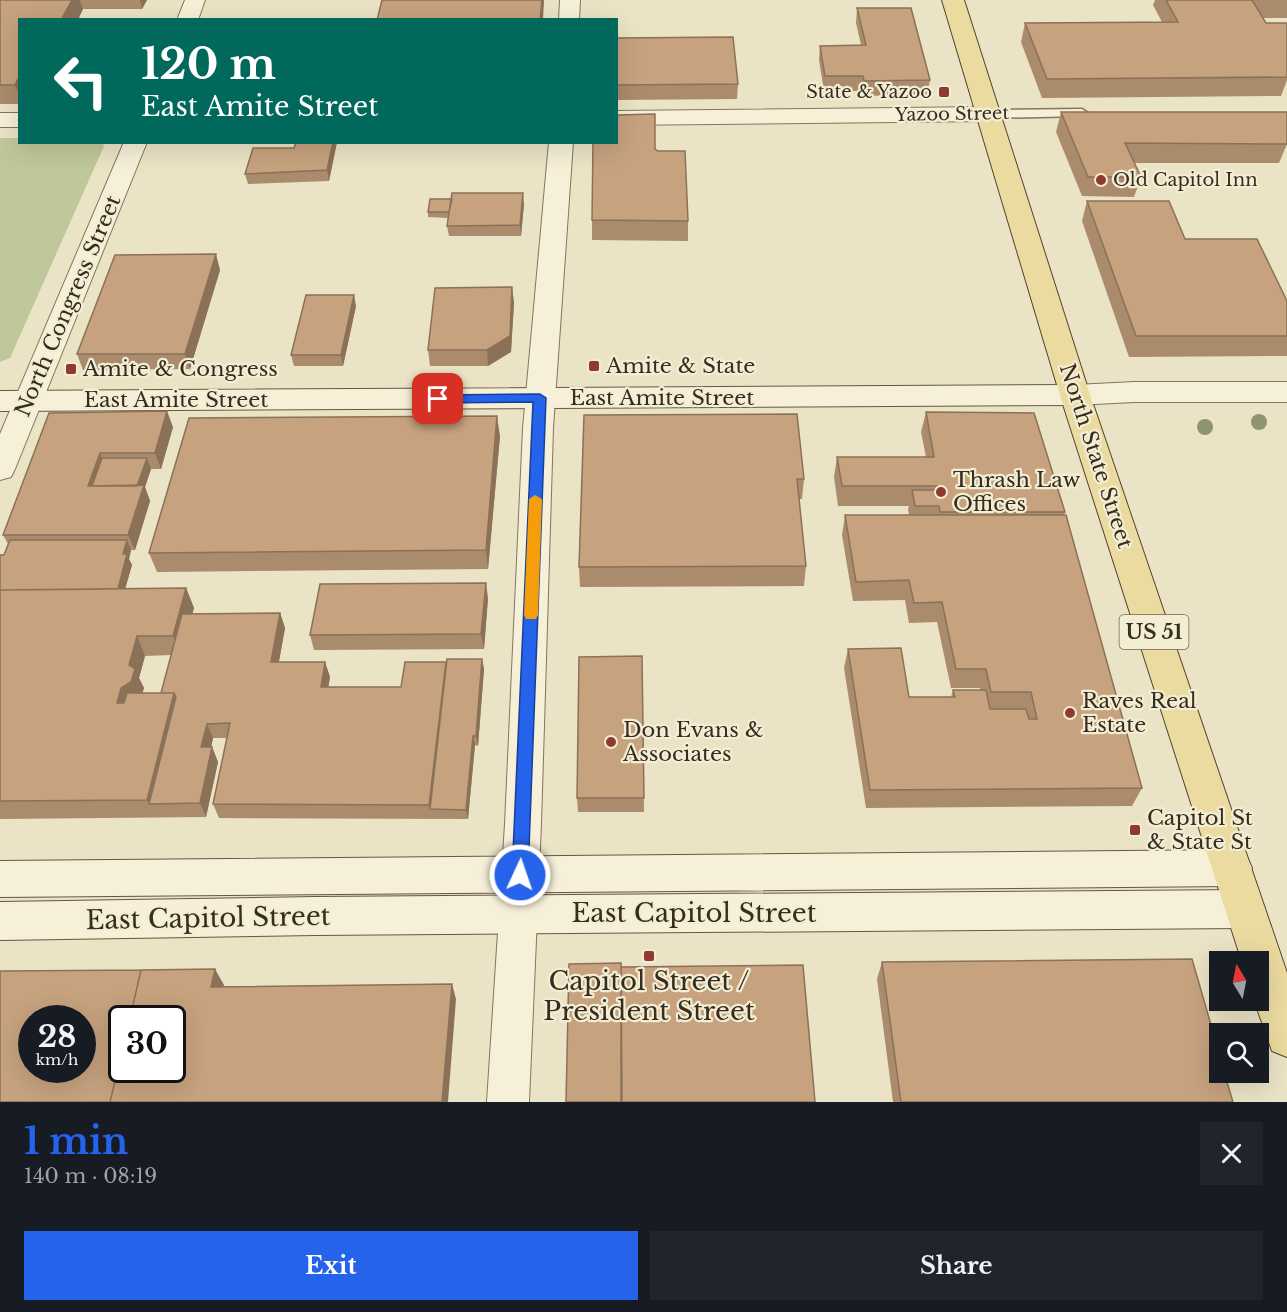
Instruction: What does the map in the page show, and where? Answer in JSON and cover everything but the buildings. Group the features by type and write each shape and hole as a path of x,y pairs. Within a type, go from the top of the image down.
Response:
{"main road":[{"name":"North State Street","path":"953,0 1075,395 1245,909"},
{"name":"East Amite Street","path":"14,401 1075,395"},
{"name":"East Capitol Street","path":"0,879 1232,868"},
{"name":"East Capitol Street","path":"0,921 1245,909"},
{"name":"US 51","path":"1245,909 1287,1036"}],"street":[{"path":"188,18 195,0"},
{"path":"569,18 570,0"},
{"name":"Yazoo Street","path":"618,118 987,114"},
{"path":"0,120 18,120"},
{"name":"North Congress Street","path":"0,469 14,401 135,144"},
{"path":"508,1102 540,398 561,144"},
{"name":"East Amite Street","path":"1075,395 1134,392 1287,392"}],"lane":[{"name":"Yazoo Street","path":"987,114 1092,113"}],"green space":[{"path":"0,138 18,138 18,144 102,144 104,146 10,358 0,362"}],"slow traffic":[{"path":"531,615 535,499"}],"place":[{"name":"State & Yazoo","path":"944,92"},
{"name":"Old Capitol Inn","path":"1101,180"},
{"name":"Amite & State","path":"594,366"},
{"name":"Amite & Congress","path":"71,369"},
{"name":"Thrash Law Offices","path":"941,492"},
{"name":"Raves Real Estate","path":"1070,713"},
{"name":"Don Evans & Associates","path":"611,742"},
{"name":"Capitol St & State St","path":"1135,830"},
{"name":"Capitol Street / President Street","path":"649,956"}],"route":[{"path":"438,399 540,398 520,875"}]}
